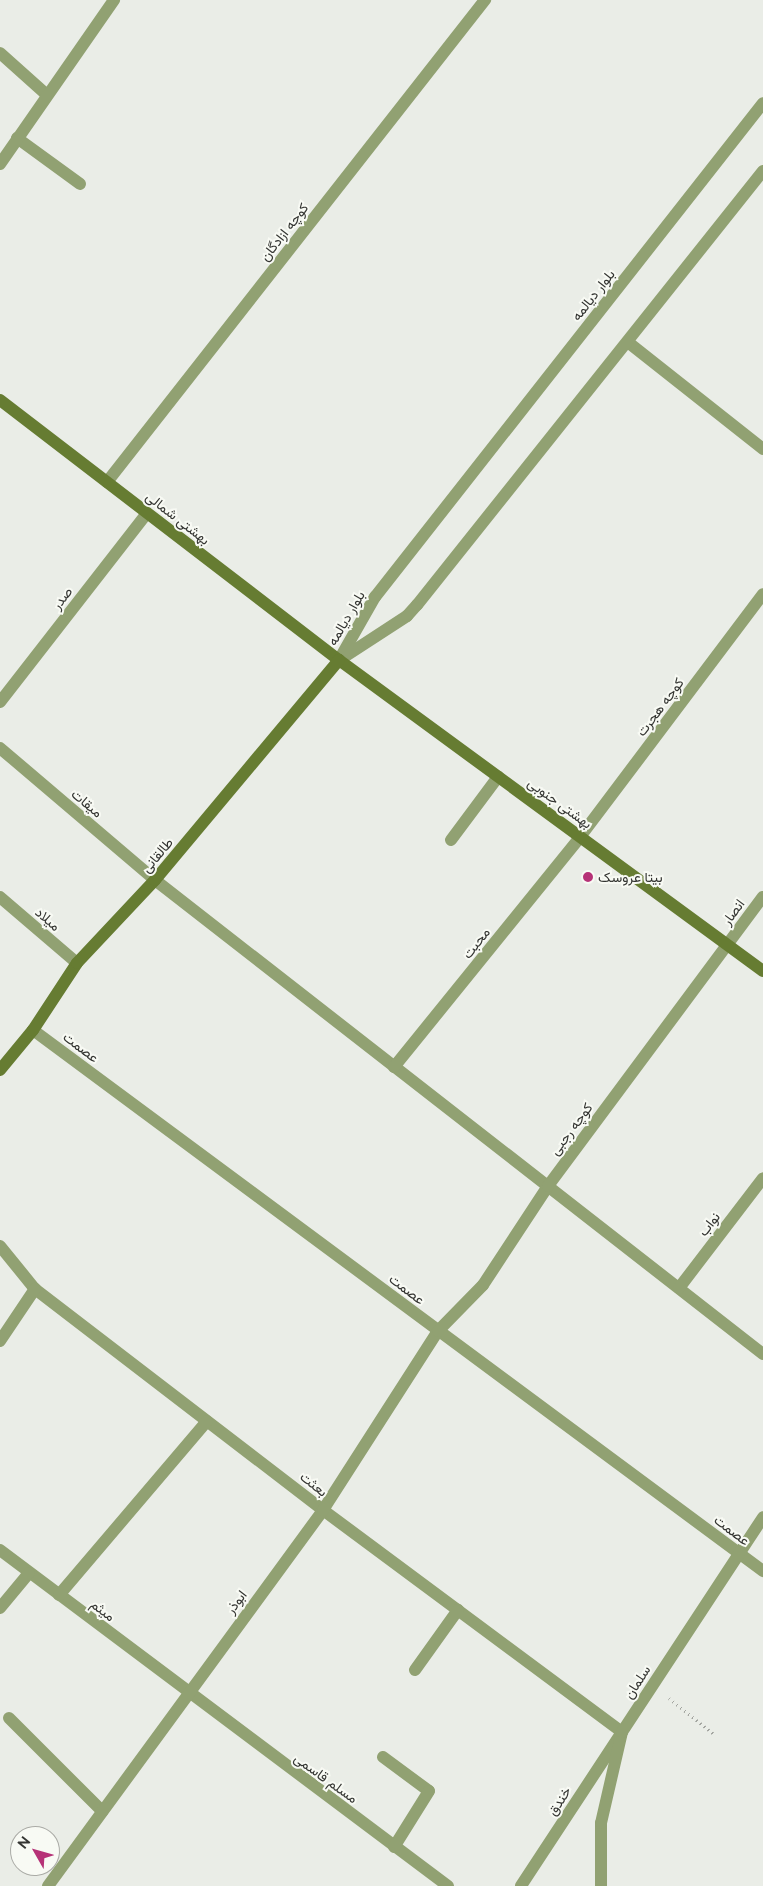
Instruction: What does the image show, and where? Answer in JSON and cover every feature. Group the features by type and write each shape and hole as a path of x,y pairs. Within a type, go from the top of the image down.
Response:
{"main road":[{"name":"بهشتی شمالی","path":"0,400 338,660"},
{"name":"بهشتی جنوبی","path":"338,660 763,971"},
{"name":"طالقانی","path":"0,1070 32,1030 77,963 155,880 338,660"}],"street":[{"path":"0,164 114,0"},
{"name":"کوچه ازادگان","path":"107,482 485,0"},
{"path":"0,53 48,95"},
{"name":"بلوار دیالمه","path":"338,660 379,591 763,103"},
{"path":"17,138 80,184"},
{"name":"بلوار دیالمه","path":"338,660 407,616 629,343 763,172"},
{"path":"629,343 763,449"},
{"name":"صدر","path":"0,702 147,513"},
{"name":"کوچه هجرت","path":"580,837 763,594"},
{"name":"میقات","path":"0,748 155,880 763,1354"},
{"path":"450,840 498,777"},
{"name":"محبت","path":"394,1067 580,837"},
{"name":"میلاد","path":"0,897 77,963"},
{"name":"انصار","path":"728,945 763,897"},
{"name":"کوچه رجبی","path":"438,1331 483,1285 548,1186 728,945"},
{"name":"عصمت","path":"32,1030 763,1571"},
{"name":"نواب","path":"678,1288 763,1178"},
{"name":"بعثت","path":"0,1246 35,1289 323,1510 622,1732"},
{"path":"0,1341 35,1289"},
{"name":"ابوذر","path":"48,1886 98,1810 323,1510 438,1331"},
{"path":"59,1595 207,1420"},
{"name":"سلمان","path":"601,1886 601,1823 622,1732 763,1517"},
{"name":"میثم","path":"0,1550 187,1693"},
{"path":"0,1608 29,1573"},
{"path":"415,1670 458,1610"},
{"name":"مسلم قاسمی","path":"187,1693 448,1886"},
{"path":"9,1718 98,1810"},
{"name":"خندق","path":"521,1886 622,1732"},
{"path":"383,1757 429,1791 394,1847"}],"path":[{"path":"653,1685 714,1734"}],"place":[{"name":"بیتا عروسک","path":"588,877"}]}
